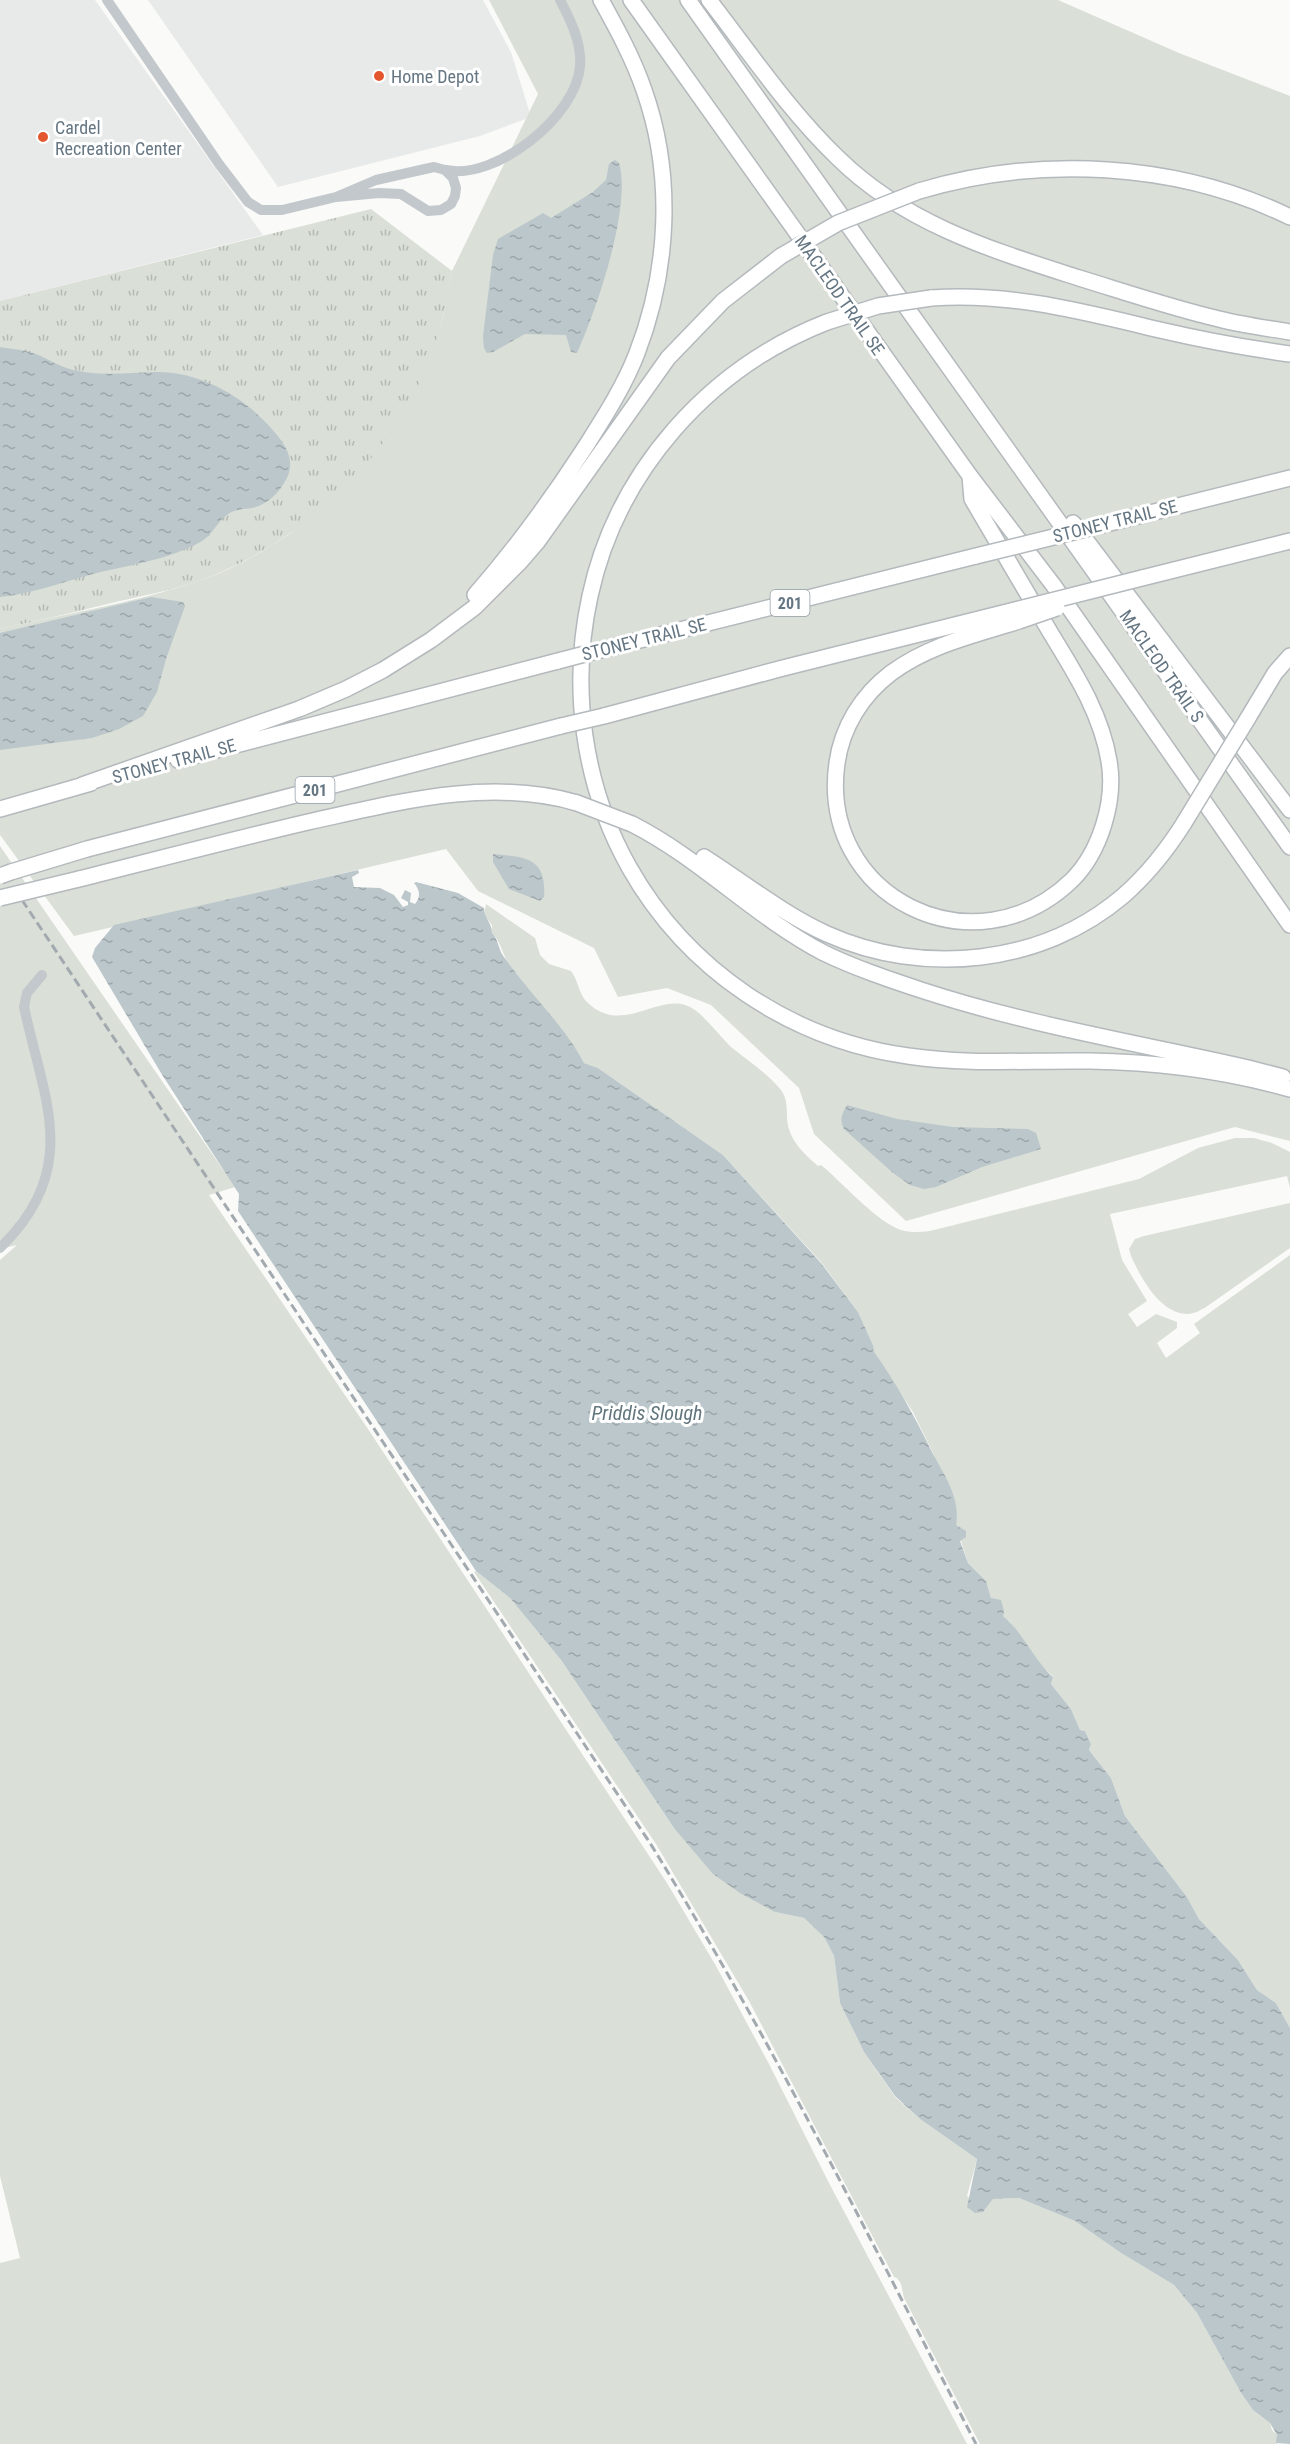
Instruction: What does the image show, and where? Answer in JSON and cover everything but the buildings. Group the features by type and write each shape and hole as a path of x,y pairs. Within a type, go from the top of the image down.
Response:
{"highway":[{"path":"431,640 514,550 573,466 623,382 636,354 655,293 663,240 664,206 658,146 647,100 632,59 601,0"},
{"name":"MACLEOD TRAIL SE","path":"631,0 970,476 1054,586 1290,926"},
{"path":"688,0 1034,485 1063,510 1098,553 1290,810"},
{"path":"709,0 775,85 838,159 913,215 977,244 1123,291 1220,320 1290,332"},
{"path":"82,785 325,699 383,670 431,640 482,600 538,541 634,403 686,337 741,285 782,256 838,224 919,191 982,176 1040,169 1111,171 1177,179 1235,194 1290,217"},
{"path":"1290,354 1203,339 1027,301 976,296 931,298 878,306 827,322 786,340 746,364 708,394 661,445 635,482 602,552 590,593 581,664 582,711 587,751 598,797 616,842 636,878 650,901 677,934 722,977 780,1014 815,1031 849,1043 901,1055 949,1061 1091,1061 1146,1065 1233,1077 1290,1089"},
{"path":"970,476 972,499 1071,664 1088,697 1101,728 1110,763 1110,796 1102,829 1092,852 1078,873 1057,893 1034,908 1012,916 987,921 963,922 937,918 900,902 880,887 855,857 842,828 835,802 835,777 839,752 846,727 859,705 890,674 930,650 1015,616"},
{"name":"STONEY TRAIL SE","path":"0,809 82,785 604,649 1290,478"},
{"name":"MACLEOD TRAIL S","path":"1034,485 1290,847"},
{"name":"201","path":"6,874 70,854 783,668 1015,616 1116,585 1290,541"},
{"path":"0,898 252,835 400,802 477,792 500,792 539,795 577,803 666,838 695,852 796,919 866,949 896,955 945,960 991,956 1028,948 1091,918 1107,908 1140,880 1184,823 1275,673 1290,656"},
{"path":"638,827 690,859 795,936 848,964 946,998 1029,1022 1248,1068 1290,1080"}],"street":[{"path":"107,0 248,202 261,210 282,210 336,198 379,193 401,194 428,211 441,210 451,204 456,188 453,178 445,170"},
{"path":"336,198 376,180 434,167 458,173 468,171 503,158 538,134 571,97 580,65 578,45 560,0"},
{"path":"0,1248 28,1216 43,1181 52,1149 50,1118 24,1007 27,993 42,975"}],"shaded area":[{"path":"0,0 95,0 263,235 0,301"},
{"path":"148,0 483,0 511,52 531,117 480,136 278,187"}],"green space":[{"path":"489,0 1058,0 1179,53 1290,96 1290,1141 1235,1127 906,1221 814,1134 799,1088 711,1005 667,988 618,997 594,948 478,891 446,849 74,936 0,835 0,629 159,593 210,577 252,557 291,533 408,404 433,348 443,317 452,271 538,94"},
{"path":"371,209 452,271 444,311 430,359 411,400 387,438 358,473 326,505 291,533 252,557 212,576 167,590 0,629 0,301"},
{"path":"0,846 235,1187 209,1195 368,1429 667,1883 716,1966 769,2064 967,2444 0,2444 0,2263 20,2258 0,2176 0,1260 17,1245 0,1249"},
{"path":"486,904 535,938 540,955 549,964 571,971 580,992 588,1003 602,1012 616,1015 630,1014 670,1004 683,1004 695,1010 730,1046 767,1075 780,1089 786,1101 790,1133 802,1151 883,1220 901,1230 930,1231 1139,1179 1198,1148 1235,1138 1254,1138 1272,1143 1290,1152 1290,1188 1287,1176 1110,1214 1122,1260 1147,1301 1128,1314 1137,1327 1156,1314 1177,1322 1177,1328 1157,1343 1166,1358 1200,1333 1194,1324 1290,1255 1290,2028 1276,2003 1257,1990 1238,1960 1199,1919 1187,1897 1125,1816 1111,1778 1089,1750 1091,1744 1085,1731 1080,1730 1071,1709 1051,1684 1053,1676 1039,1664 991,1598 986,1581 968,1563 933,1453 913,1412 873,1352 873,1345 858,1312 821,1262 723,1155 598,1068 584,1063 573,1045 508,962 492,933 492,925 484,915"},
{"path":"1290,1203 1290,1248 1195,1313 1178,1312 1160,1301 1146,1284 1131,1256 1129,1249 1135,1239 1144,1236"},
{"path":"476,1571 510,1598 561,1660 674,1828 775,1912 804,1918 824,1937 834,1956 840,2003 864,2052 895,2097 920,2119 977,2159 967,2196 983,2212 993,2199 1019,2198 1075,2221 1121,2253 1174,2285 1197,2313 1241,2393 1253,2410 1270,2423 1277,2435 1277,2444 980,2444 904,2298 901,2284 894,2277 749,2001 656,1844 474,1572"}],"water":[{"path":"615,160 619,163 622,182 621,205 616,231 602,286 577,353 571,352 566,335 525,334 487,353 483,336 493,255 498,239 543,213 551,218 593,192 606,180 609,164"},
{"path":"0,347 36,354 61,366 88,373 173,373 207,382 238,399 265,421 287,451 290,464 288,476 271,499 257,507 230,513 206,538 189,548 35,591 0,597"},
{"path":"151,597 183,602 185,606 157,692 143,716 119,729 92,738 0,750 0,633"},
{"path":"493,854 524,858 538,867 544,884 544,897 540,901 509,889 493,862"},
{"name":"Priddis Slough","path":"358,870 359,873 352,877 354,887 380,888 394,895 403,907 408,905 408,902 401,898 405,890 411,893 410,902 415,904 417,901 419,894 414,883 416,882 458,893 484,908 502,954 560,1027 584,1063 598,1068 723,1155 821,1263 858,1312 874,1352 905,1401 946,1478 956,1505 956,1525 966,1531 966,1537 960,1541 968,1563 986,1581 991,1598 1001,1600 1003,1616 1053,1677 1051,1684 1071,1709 1080,1730 1085,1731 1091,1744 1089,1750 1111,1778 1125,1816 1187,1897 1199,1919 1238,1960 1257,1990 1276,2003 1290,2028 1290,2444 1276,2443 1277,2435 1270,2423 1253,2410 1241,2393 1197,2313 1174,2285 1121,2253 1075,2221 1019,2198 993,2199 983,2212 975,2213 967,2207 977,2159 920,2119 895,2096 864,2052 840,2003 834,1956 824,1937 804,1918 775,1912 740,1893 713,1874 674,1828 561,1660 510,1598 476,1571 238,1211 239,1194 161,1073 92,957 95,948 114,925"},
{"path":"847,1105 897,1119 953,1127 1028,1129 1036,1133 1041,1149 982,1167 936,1187 924,1189 910,1185 893,1173 844,1129 842,1117"}],"railway":[{"path":"22,900 650,1843 737,1990 778,2065 976,2444"}],"place":[{"name":"Home Depot","path":"379,76"},
{"name":"Cardel Recreation Center","path":"43,137"}]}
